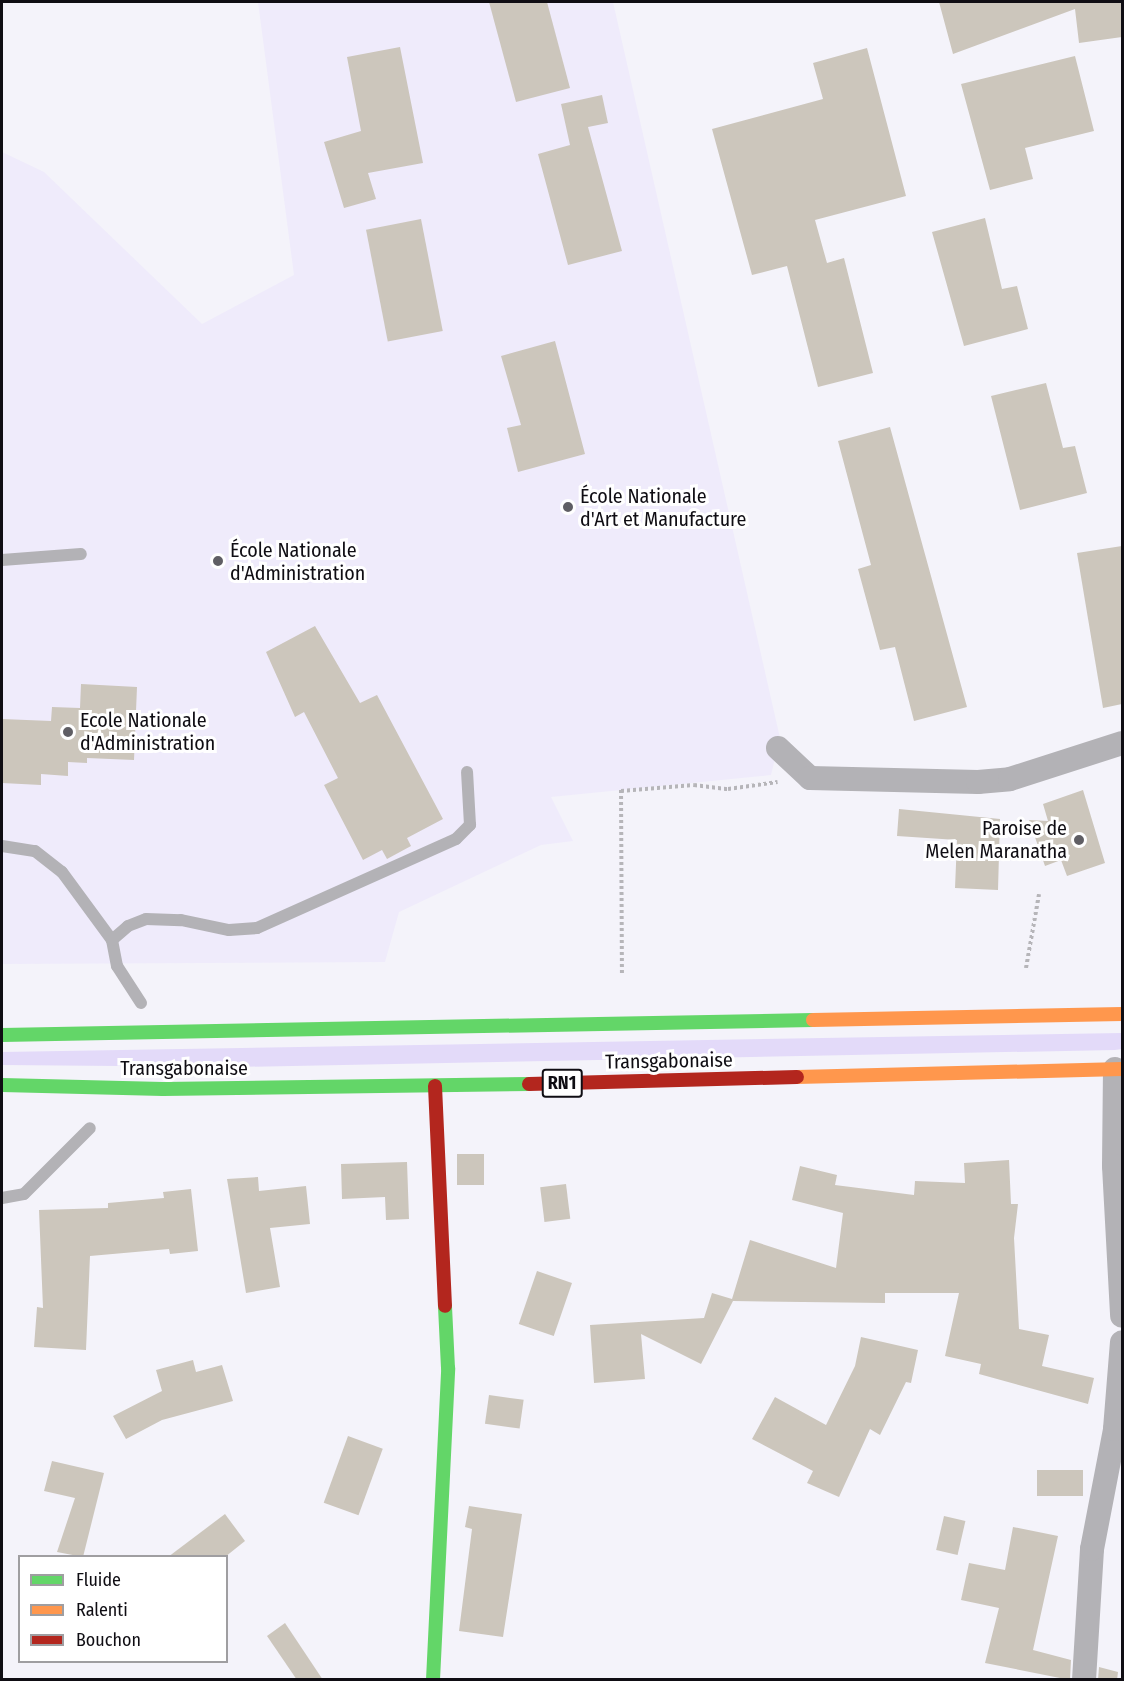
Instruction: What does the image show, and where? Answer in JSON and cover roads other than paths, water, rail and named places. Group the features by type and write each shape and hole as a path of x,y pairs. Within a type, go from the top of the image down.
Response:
{"main road":[{"name":"Transgabonaise","path":"2,1035 1122,1014"},
{"name":"Transgabonaise","path":"2,1085 163,1089 435,1086 1119,1069"},
{"path":"433,1680 448,1368 435,1086"}],"street":[{"path":"778,748 810,778 1010,779 1122,743"},
{"path":"1119,1069 1114,1166 1122,1316"},
{"path":"1084,1680 1092,1549 1115,1428 1122,1342"}],"lane":[{"path":"2,560 81,554"},
{"path":"112,940 128,926 146,919 181,920 229,930 257,928 456,839 470,825 467,772"},
{"path":"2,846 35,851 62,872 112,940 117,966 141,1003"},
{"path":"2,1198 24,1194 90,1128"}],"place":[{"name":"École Nationale d'Art et Manufacture","path":"568,507"},
{"name":"École Nationale d'Administration","path":"218,561"},
{"name":"Ecole Nationale d'Administration","path":"68,732"},
{"name":"Paroise de Melen Maranatha","path":"1079,840"}]}
